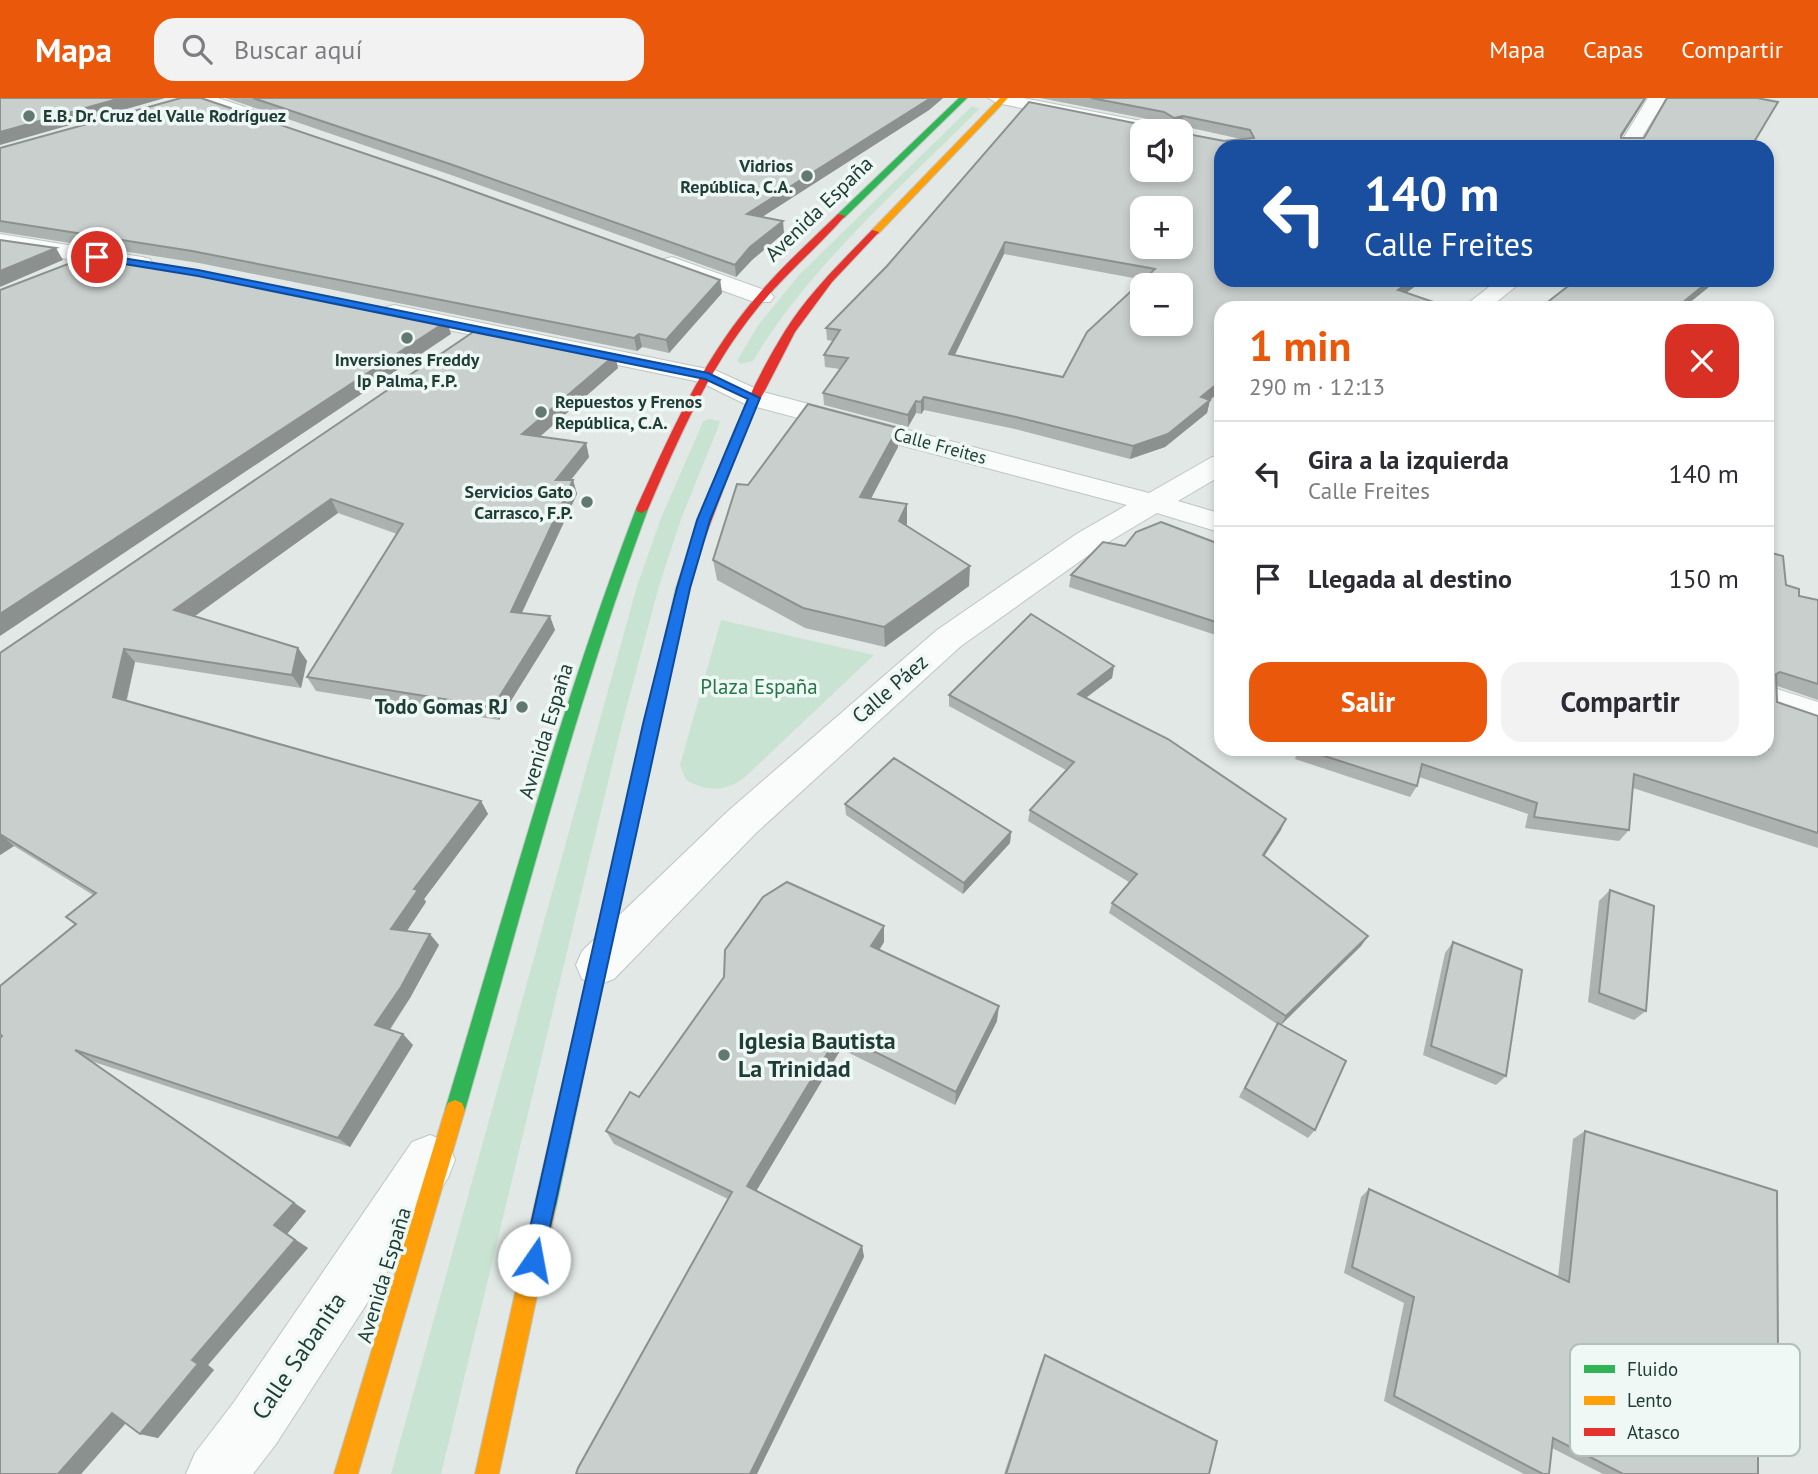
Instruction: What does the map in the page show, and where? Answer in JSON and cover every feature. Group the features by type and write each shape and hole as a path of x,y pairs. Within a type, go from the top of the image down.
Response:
{"main road":[{"name":"Avenida España","path":"346,1474 613,586 644,504 683,418 739,325 783,272 964,98"},
{"path":"487,1474 683,588 704,520 754,398 790,331 829,280 1002,98"}],"street":[{"path":"1002,98 1130,124"},
{"path":"1632,140 1657,98"},
{"path":"192,99 291,129"},
{"path":"0,241 160,267"},
{"path":"63,272 97,257"},
{"path":"652,257 762,297"},
{"path":"1484,301 1503,287"},
{"name":"Calle Freites","path":"373,308 708,376 754,398 1154,503 1214,522"},
{"path":"447,352 480,329"},
{"name":"Calle Páez","path":"598,965 742,822 949,638 1078,547 1214,468"},
{"path":"1774,701 1818,716"},
{"name":"Calle Sabanita","path":"216,1474 255,1423 449,1132"}],"green space":[{"path":"972,106 979,109 888,198 801,292 753,361 741,364 737,361 757,327 799,275"},
{"path":"708,419 720,421 681,519 659,586 622,724 441,1474 391,1474 637,586 661,518 703,422"},
{"name":"Plaza España","path":"721,620 874,655 745,777 724,788 716,789 701,787 686,780 680,765"}],"building":[{"name":"E.B. Dr. Cruz del Valle Rodríguez","path":"0,98 121,98 0,132"},
{"path":"181,98 201,98 434,177 720,280 666,340 639,334 634,338 192,251 0,221 0,148"},
{"path":"253,98 931,98 747,214 783,221 750,247 735,265 450,164"},
{"path":"1091,98 1645,98 1621,138 1644,138 1667,98 1757,98 1778,102 1755,140 1234,140 1254,138 1250,130 1183,116 1174,118 1164,112"},
{"path":"1029,102 1130,122 1130,182 1193,182 1193,135 1219,140 1214,140 1214,287 1402,287 1398,290 1430,301 1214,301 1214,386 1201,397 1210,400 1168,434 1133,446 924,397 921,402 916,401 908,415 823,393 848,358 824,355 840,330 826,328 887,266","holes":["1005,242 1155,269 1151,273 1193,273 1193,336 1130,336 1130,292 1087,332 1063,377 949,354"]},
{"path":"0,240 56,248 0,271"},
{"path":"94,254 191,270 447,321 0,614 0,290"},
{"path":"1567,287 1702,287 1684,301 1549,301"},
{"path":"479,328 615,355 522,434 586,443 556,480 573,480 511,612 550,616 493,707 307,677 403,524 331,499 174,610 298,648 292,675 124,649 113,697 481,801 414,889 418,890 391,929 430,934 401,987 375,1025 403,1034 338,1138 75,1050 294,1203 274,1225 295,1240 192,1360 198,1364 140,1434 112,1413 58,1474 0,1474 0,986 76,924 66,917 96,893 0,834 0,653"},
{"path":"808,404 898,428 860,497 907,504 899,521 970,566 884,627 803,608 713,560 737,484 748,485"},
{"path":"1161,522 1214,542 1214,621 1071,575 1103,542 1125,546 1136,532"},
{"path":"1774,554 1783,556 1786,585 1799,589 1799,596 1818,600 1818,684 1780,672 1776,674 1777,702 1818,716 1818,833 1634,774 1629,830 1534,817 1537,803 1422,764 1417,786 1325,756 1774,756"},
{"path":"1031,614 1114,666 1078,694 1168,739 1286,819 1263,855 1368,936 1286,1016 1112,903 1137,874 1030,810 1074,762 949,695"},
{"path":"894,758 1011,832 964,883 845,804"},
{"path":"787,882 884,926 871,946 999,1006 956,1092 839,1034 747,1186 862,1246 750,1474 576,1474 732,1192 606,1131 630,1092 639,1097 724,977 725,950 763,897"},
{"path":"1610,890 1654,906 1646,1011 1599,993"},
{"path":"1453,942 1522,970 1506,1076 1431,1046"},
{"path":"1278,1023 1346,1061 1315,1130 1245,1088"},
{"path":"1585,1131 1777,1191 1778,1344 1570,1344 1570,1447 1553,1438 1549,1474 1543,1474 1394,1396 1414,1297 1352,1267 1369,1189 1569,1282"},
{"path":"1045,1355 1217,1441 1209,1474 1006,1474"},
{"path":"1588,1456 1758,1456 1758,1474 1623,1474"}],"traffic: fast":[{"path":"841,216 963,98"},
{"path":"455,1110 570,722 613,586 642,509"},
{"path":"545,1207 651,724 683,588 696,546"}],"traffic: slow":[{"path":"875,232 1004,98"},
{"path":"346,1474 455,1110"},
{"path":"487,1474 545,1207"}],"traffic: jam":[{"path":"642,509 674,438 724,346 775,281 841,216"},
{"path":"696,546 742,423 790,331 829,280 875,232"}],"place":[{"name":"E.B. Dr. Cruz del Valle Rodríguez","path":"29,116"},
{"name":"Vidrios República, C.A.","path":"807,176"},
{"name":"Inversiones Freddy Ip Palma, F.P.","path":"407,338"},
{"name":"Repuestos y Frenos República, C.A.","path":"541,412"},
{"name":"Servicios Gato Carrasco, F.P.","path":"587,502"},
{"name":"Todo Gomas RJ","path":"522,707"},
{"name":"Iglesia Bautista La Trinidad","path":"724,1055"}],"route":[{"path":"97,257 198,273 708,376 754,398 741,423 704,520 683,588 534,1260"}]}
